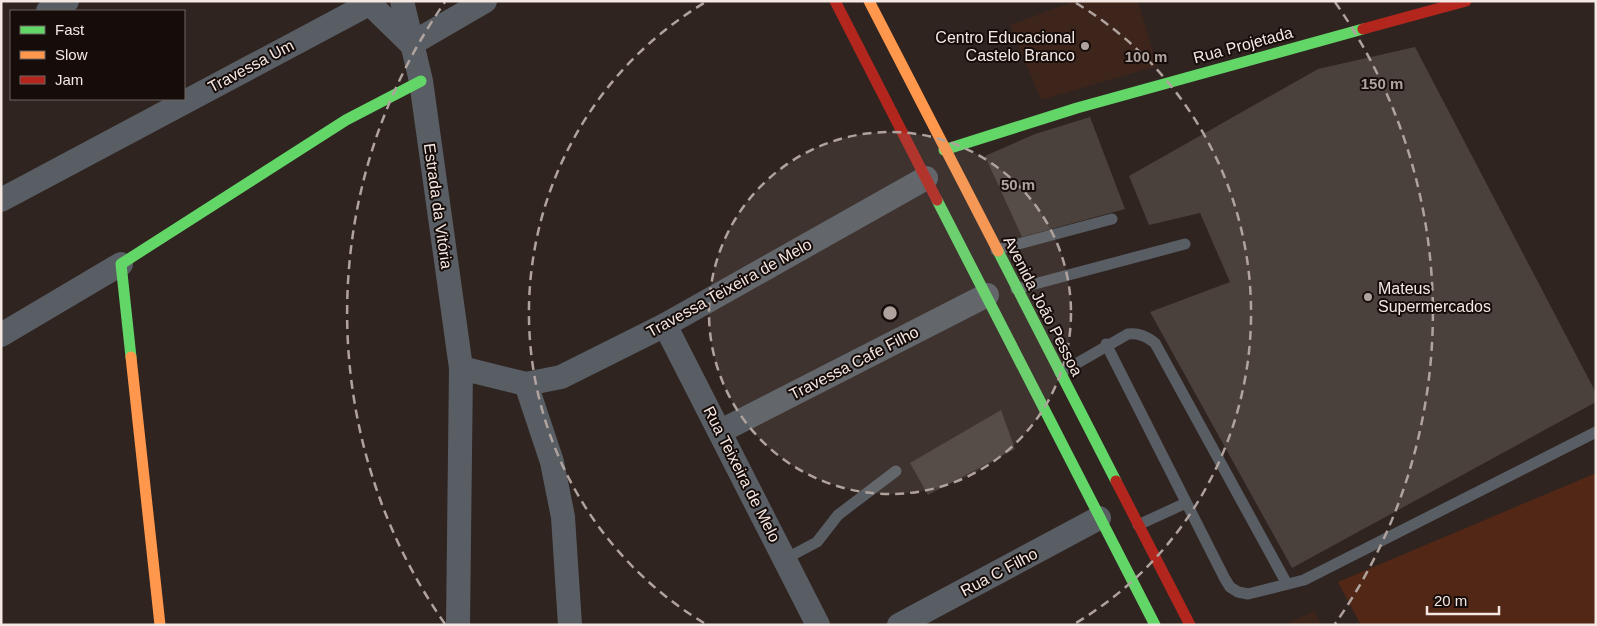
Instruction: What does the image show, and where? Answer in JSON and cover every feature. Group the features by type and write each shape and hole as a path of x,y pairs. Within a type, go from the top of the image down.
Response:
{"main road":[{"path":"835,1 987,296 1098,518 1155,625"},
{"name":"Avenida João Pessoa","path":"869,1 1190,625"},
{"name":"Rua Projetada","path":"944,150 1077,108 1466,1"},
{"path":"160,625 121,264 346,120 421,82"}],"street":[{"path":"50,10 67,1"},
{"name":"Estrada da Vitória","path":"402,1 421,82 461,368 458,625"},
{"path":"368,3 411,44 485,1"},
{"name":"Travessa Um","path":"1,200 368,3"},
{"name":"Travessa Teixeira de Melo","path":"526,384 562,377 665,325 926,178"},
{"path":"1,335 121,264"},
{"name":"Travessa Cafe Filho","path":"721,431 987,296"},
{"name":"Rua Teixeira de Melo","path":"665,325 721,431 818,625"},
{"path":"461,368 526,384 552,462 563,516 570,625"},
{"name":"Rua C Filho","path":"899,625 1098,518"}],"lane":[{"path":"996,250 1112,219"},
{"path":"1016,289 1186,244"},
{"path":"1060,373 1106,344 1128,334 1137,333 1147,336 1155,343 1287,584"},
{"path":"1106,344 1230,587 1238,592 1248,594 1304,580 1596,432"},
{"path":"785,559 817,542 838,515 896,471"},
{"path":"1138,525 1186,503"}],"shaded area":[{"name":"Centro Educacional Castelo Branco","path":"1075,1 1138,1 1157,66 1041,100 1010,25"},
{"path":"1596,473 1596,625 1361,625 1338,582"},
{"path":"1314,611 1322,625 1284,625"}],"building":[{"name":"Mateus Supermercados","path":"1415,47 1596,393 1596,402 1292,568 1150,312 1230,282 1200,213 1149,225 1129,176 1318,69"},
{"path":"1090,117 1125,209 1022,237 985,156 1035,134"},
{"path":"1001,410 1015,449 928,495 910,463"}],"traffic: fast":[{"path":"944,150 1077,108 1363,29"},
{"path":"131,357 121,264 346,120 421,81"},
{"path":"937,200 1155,625"},
{"path":"998,251 1116,481"}],"traffic: slow":[{"path":"869,1 998,251"},
{"path":"131,357 160,625"}],"traffic: jam":[{"path":"835,1 937,200"},
{"path":"1363,29 1466,1"},
{"path":"1116,481 1190,625"}],"place":[{"name":"Centro Educacional Castelo Branco","path":"1085,46"},
{"name":"Mateus Supermercados","path":"1368,297"}]}
